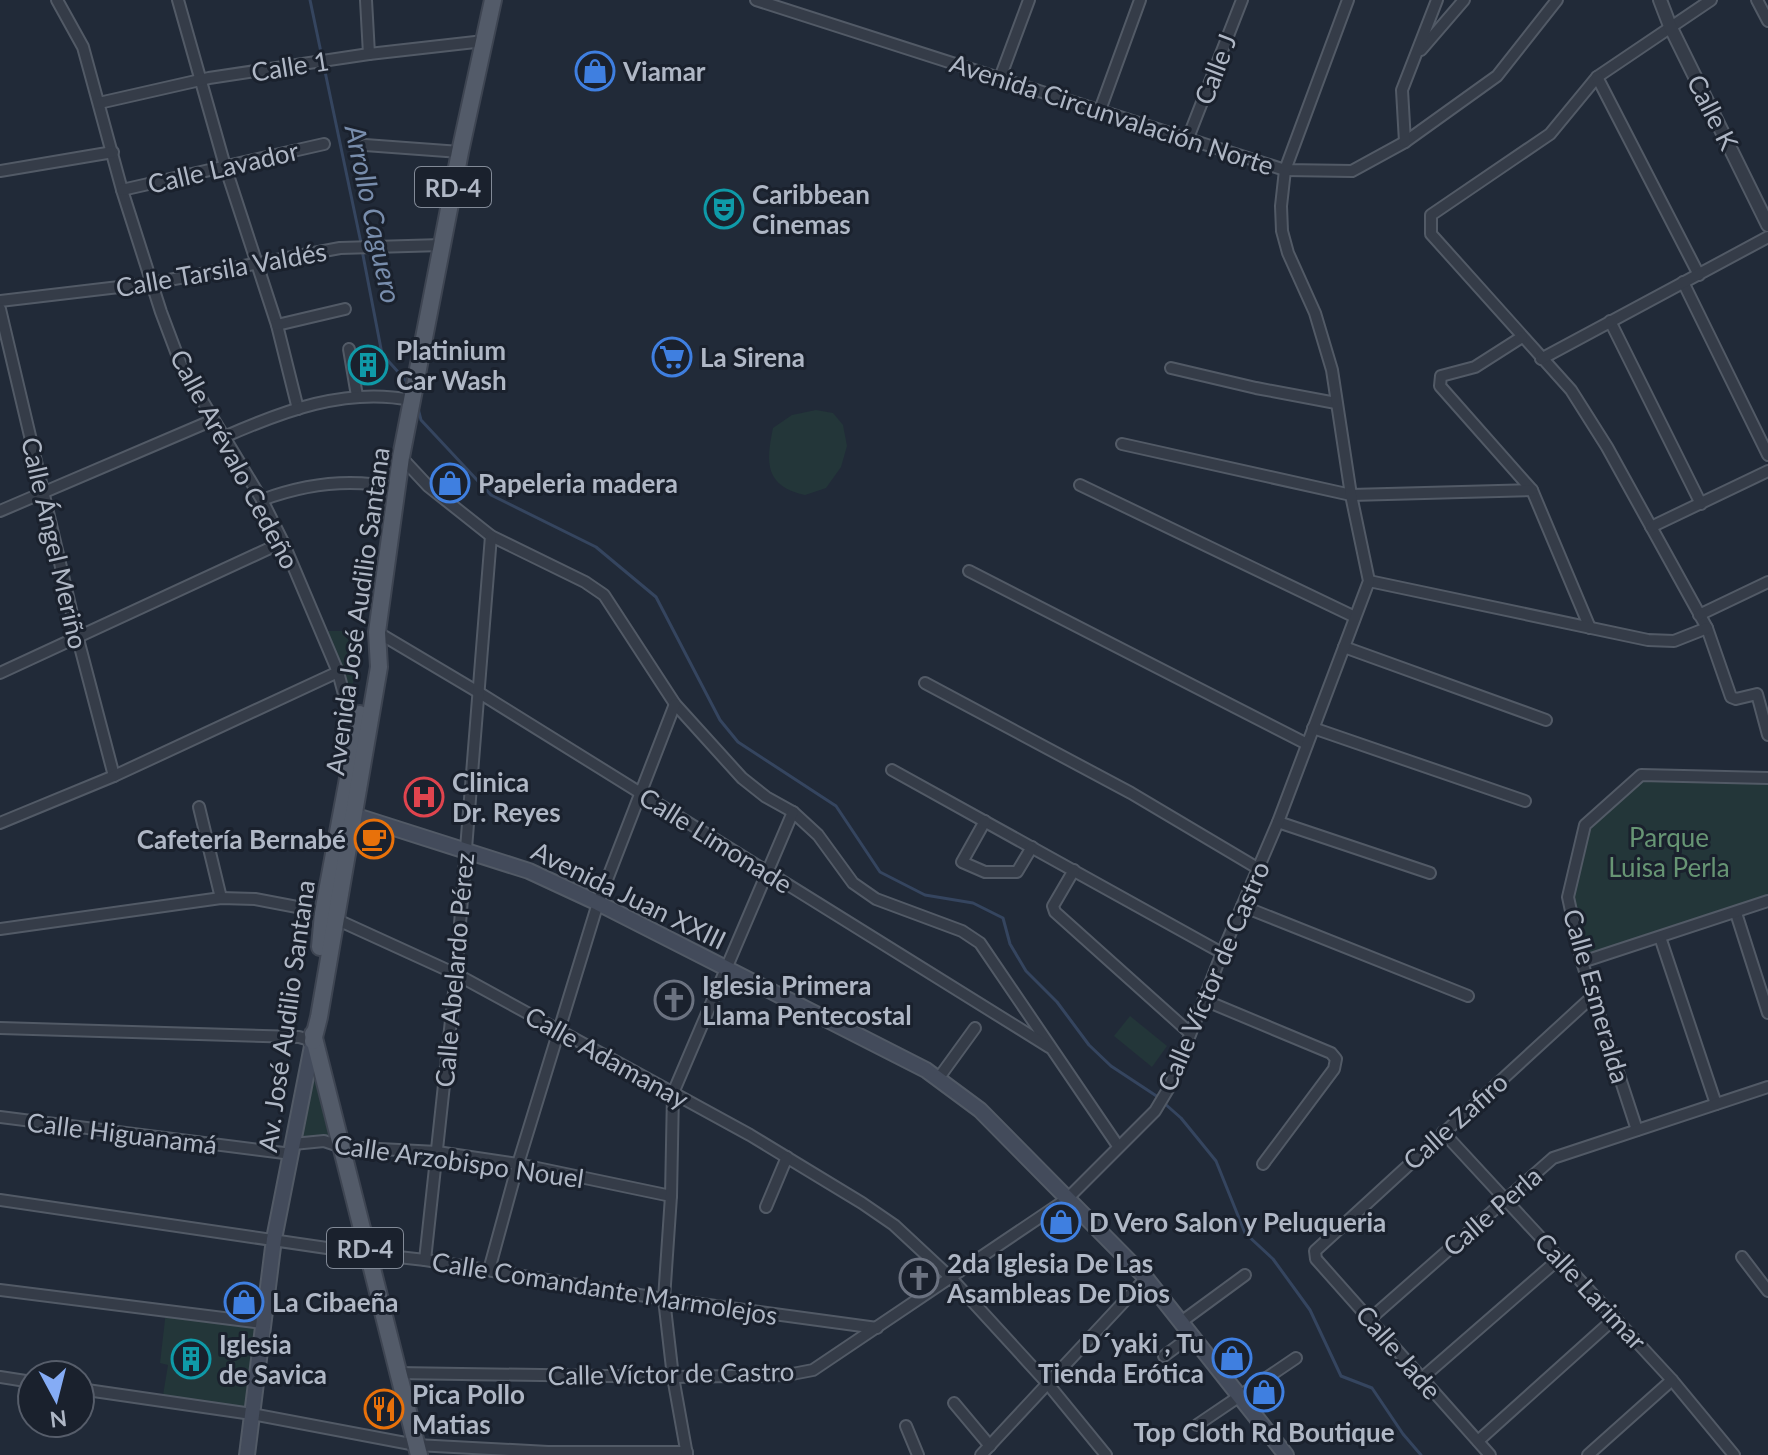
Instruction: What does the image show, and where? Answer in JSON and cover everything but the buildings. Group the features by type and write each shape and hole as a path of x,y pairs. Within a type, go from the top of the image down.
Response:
{"main road":[{"name":"RD-4","path":"442,245 493,0"},
{"name":"Avenida José Audilio Santana","path":"313,1041 319,1017 329,917 347,813 379,667 377,632 395,488 442,245"},
{"name":"RD-4","path":"347,813 355,735 377,632"},
{"name":"Avenida Juan XXIII","path":"347,813 529,871 926,1070 980,1110 1146,1278 1286,1455"},
{"name":"RD-4","path":"313,1041 417,1450"},
{"name":"Av. José Audilio Santana","path":"247,1455 274,1239 313,1041"}],"street":[{"name":"Calle Arévalo Cedeño","path":"57,0 83,47 122,190 181,365 262,500 283,542 338,672 355,735"},
{"path":"178,0 225,166 277,325 298,409"},
{"path":"366,0 369,54"},
{"name":"Avenida Circunvalación Norte","path":"756,0 1285,170 1352,171 1405,142 1497,76 1557,0"},
{"path":"1000,78 1029,0"},
{"path":"1100,110 1140,0"},
{"name":"Calle J","path":"1188,138 1242,0"},
{"path":"1348,0 1285,170 1281,206 1282,231 1288,253 1315,313 1332,370 1351,495 1369,581 1661,641 1674,641 1707,628"},
{"path":"1405,142 1402,90 1437,0"},
{"path":"1415,57 1464,0"},
{"name":"Calle K","path":"1660,0 1768,225"},
{"path":"1711,0 1597,77 1550,134 1431,215 1431,234 1571,390 1607,447 1707,628 1731,697 1736,699 1763,693 1768,735"},
{"path":"1757,0 1768,21"},
{"name":"Calle 1","path":"99,103 201,80 369,54 484,41"},
{"path":"1597,77 1699,275"},
{"name":"Calle Lavador","path":"122,190 324,144"},
{"path":"365,145 460,152"},
{"path":"0,171 113,152"},
{"path":"1541,359 1768,237"},
{"name":"Calle Tarsila Valdés","path":"0,301 153,283 340,248 442,245"},
{"path":"1683,282 1768,455"},
{"name":"Calle Ángel Meriño","path":"0,309 42,493 114,776"},
{"path":"277,325 345,309"},
{"path":"1610,321 1701,504"},
{"path":"1522,337 1475,367 1441,376 1440,386 1532,490 1590,628"},
{"path":"349,349 357,396"},
{"path":"1171,368 1336,403"},
{"path":"224,437 298,409 357,396 411,398"},
{"path":"0,511 213,420"},
{"path":"1122,444 1351,495 1532,490"},
{"path":"401,457 428,486 491,536 585,582 604,595 675,704 742,778 766,797 793,812 818,835 853,883 900,909 962,931 980,943 1118,1146"},
{"path":"1651,527 1768,471"},
{"path":"262,500 287,490 335,483 375,483 395,488"},
{"path":"1080,485 1355,617"},
{"name":"Calle Abelardo Pérez","path":"425,1260 456,974 491,536"},
{"path":"0,673 283,542"},
{"path":"969,571 1307,744"},
{"name":"Calle Víctor de Castro","path":"397,1373 673,1377 806,1372 819,1367 1067,1199 1155,1111 1170,1086 1278,822 1369,581"},
{"path":"1699,615 1768,582"},
{"name":"Calle Limonade","path":"377,632 1053,1050"},
{"path":"1344,647 1546,720"},
{"path":"0,823 114,776 338,672"},
{"path":"925,683 1131,793 1259,869"},
{"path":"489,1270 598,903 675,704"},
{"path":"1313,728 1525,801"},
{"path":"892,770 1222,953"},
{"name":"Calle Esmeralda","path":"1637,1130 1582,962 1568,897 1585,825 1641,775 1768,778"},
{"path":"199,807 221,898"},
{"path":"96,1391 252,1414 417,1450 687,1453 673,1377 664,1299 671,1196 673,1093 724,967 793,812"},
{"path":"985,821 962,862 985,872 1017,872 1032,847"},
{"path":"1278,822 1430,873"},
{"path":"1074,870 1053,906 1055,912 1190,1033"},
{"name":"Calle Adamanay","path":"0,929 221,898 255,899 329,917 456,974 787,1157 894,1225 951,1278 1048,1384 1106,1455"},
{"path":"1582,962 1768,901"},
{"path":"1242,906 1468,996"},
{"path":"1736,913 1768,1013"},
{"path":"1660,937 1716,1104"},
{"name":"Calle Zafiro","path":"1316,1247 1593,996"},
{"path":"1204,1000 1331,1053 1336,1059 1334,1069 1263,1164"},
{"path":"0,1028 299,1037 313,1041"},
{"path":"938,1079 975,1028"},
{"name":"Calle Perla","path":"1370,1319 1553,1158 1768,1087"},
{"name":"Calle Higuanamá","path":"0,1117 293,1149"},
{"name":"Calle Larimar","path":"1443,1132 1672,1380 1734,1455"},
{"name":"Calle Arzobispo Nouel","path":"293,1149 324,1141 342,1147 437,1152 518,1164 671,1196"},
{"path":"766,1207 787,1157"},
{"name":"Calle Comandante Marmolejos","path":"0,1200 877,1328"},
{"name":"Calle Jade","path":"1316,1247 1316,1259 1490,1455"},
{"path":"1742,1257 1768,1291"},
{"path":"1422,1378 1560,1258"},
{"path":"1181,1322 1245,1275"},
{"path":"981,1455 1146,1278"},
{"path":"0,1290 263,1323"},
{"path":"1478,1441 1615,1318"},
{"path":"1164,1356 1191,1336"},
{"path":"1197,1425 1296,1358"},
{"path":"1588,1455 1672,1380"},
{"path":"954,1403 990,1446"},
{"path":"906,1426 918,1455"}],"green space":[{"path":"816,410 833,413 843,425 847,446 841,467 826,488 805,495 782,486 775,479 769,452 773,428 792,415"},
{"path":"326,631 362,631 350,701 343,669"},
{"name":"Parque Luisa Perla","path":"1641,775 1768,778 1768,900 1582,962 1568,897 1585,825"},
{"path":"1130,1016 1167,1046 1152,1067 1114,1036"},
{"path":"313,1041 342,1147 293,1144"},
{"path":"166,1311 263,1323 252,1414 162,1401 168,1365 160,1363"}],"waterway":[{"name":"Arrollo Caguero","path":"310,0 361,243"},
{"name":"Arrollo Caguero","path":"362,250 382,354 408,383"},
{"path":"418,408 421,420 491,495 596,547 656,597 720,720 738,742 836,806 880,872 925,895 973,903 1003,918 1010,944 1026,971 1057,1002 1089,1045 1111,1066 1158,1097"},
{"path":"1164,1103 1181,1118 1216,1161 1245,1233 1273,1259 1310,1310 1341,1376 1372,1388 1421,1455"}],"place":[{"name":"Viamar","path":"595,71"},
{"name":"Caribbean Cinemas","path":"724,209"},
{"name":"La Sirena","path":"672,357"},
{"name":"Platinium Car Wash","path":"368,365"},
{"name":"Papeleria madera","path":"450,483"},
{"name":"Clinica Dr. Reyes","path":"424,797"},
{"name":"Cafetería Bernabé","path":"374,839"},
{"name":"Iglesia Primera Llama Pentecostal","path":"674,1000"},
{"name":"D Vero Salon y Peluqueria","path":"1061,1222"},
{"name":"2da Iglesia De Las Asambleas De Dios","path":"919,1278"},
{"name":"La Cibaeña","path":"244,1302"},
{"name":"D´yaki , Tu Tienda Erótica","path":"1232,1358"},
{"name":"Iglesia de Savica","path":"191,1359"},
{"name":"Top Cloth Rd Boutique","path":"1264,1392"},
{"name":"Pica Pollo Matias","path":"384,1409"}]}
